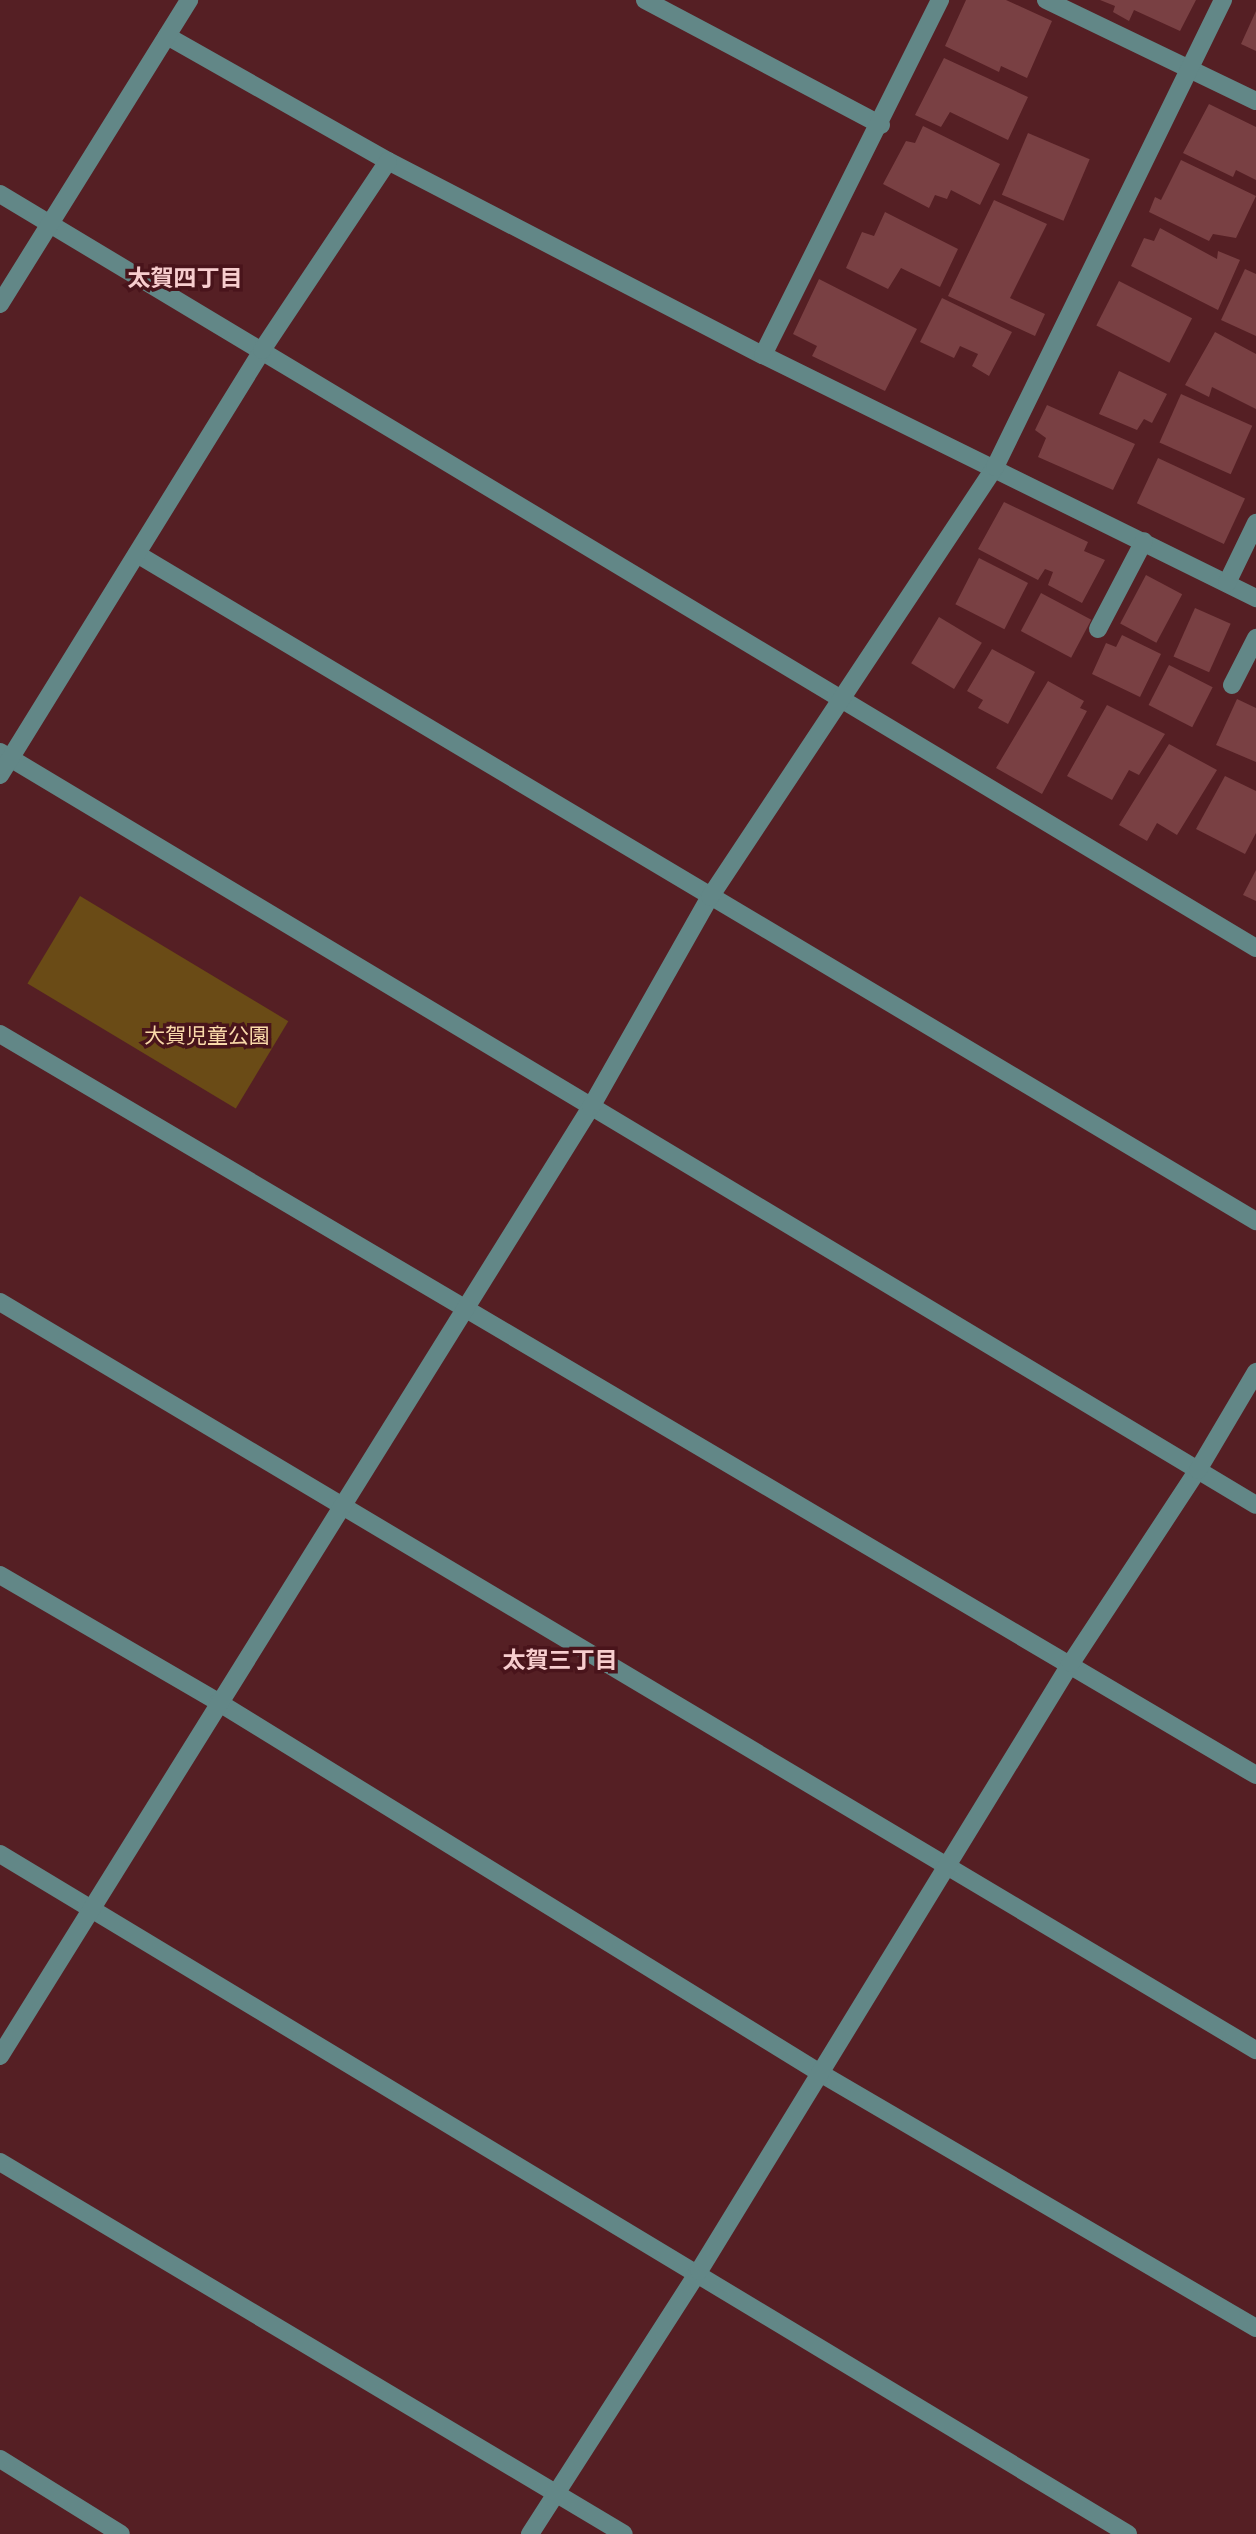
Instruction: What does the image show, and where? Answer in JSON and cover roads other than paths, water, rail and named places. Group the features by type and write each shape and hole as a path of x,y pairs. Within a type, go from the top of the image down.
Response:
{"street":[{"path":"0,304 189,0"},
{"path":"645,0 881,125"},
{"path":"763,355 881,125 940,0"},
{"path":"1046,0 1256,101"},
{"path":"0,2056 591,1107 710,897 995,467 1188,66 1223,0"},
{"path":"167,36 388,161 763,355 995,467 1256,598"},
{"path":"0,775 5,755 137,555 262,350 388,161"},
{"path":"0,194 1256,948"},
{"path":"1227,583 1256,523"},
{"path":"1098,629 1144,541"},
{"path":"137,555 1256,1221"},
{"path":"1232,685 1256,638"},
{"path":"5,755 1256,1505"},
{"path":"0,1034 468,1306 1256,1775"},
{"path":"0,1302 343,1509 1256,2050"},
{"path":"530,2534 699,2271 1070,1663 1198,1470 1256,1372"},
{"path":"0,1575 218,1702 821,2073 1256,2328"},
{"path":"0,1854 699,2271 1128,2534"},
{"path":"0,2162 624,2534"},
{"path":"0,2459 121,2534"}],"district":[{"name":"太賀四丁目","path":"185,279"},
{"name":"太賀三丁目","path":"560,1661"}],"park label":[{"name":"大賀児童公園","path":"207,1036"}]}
